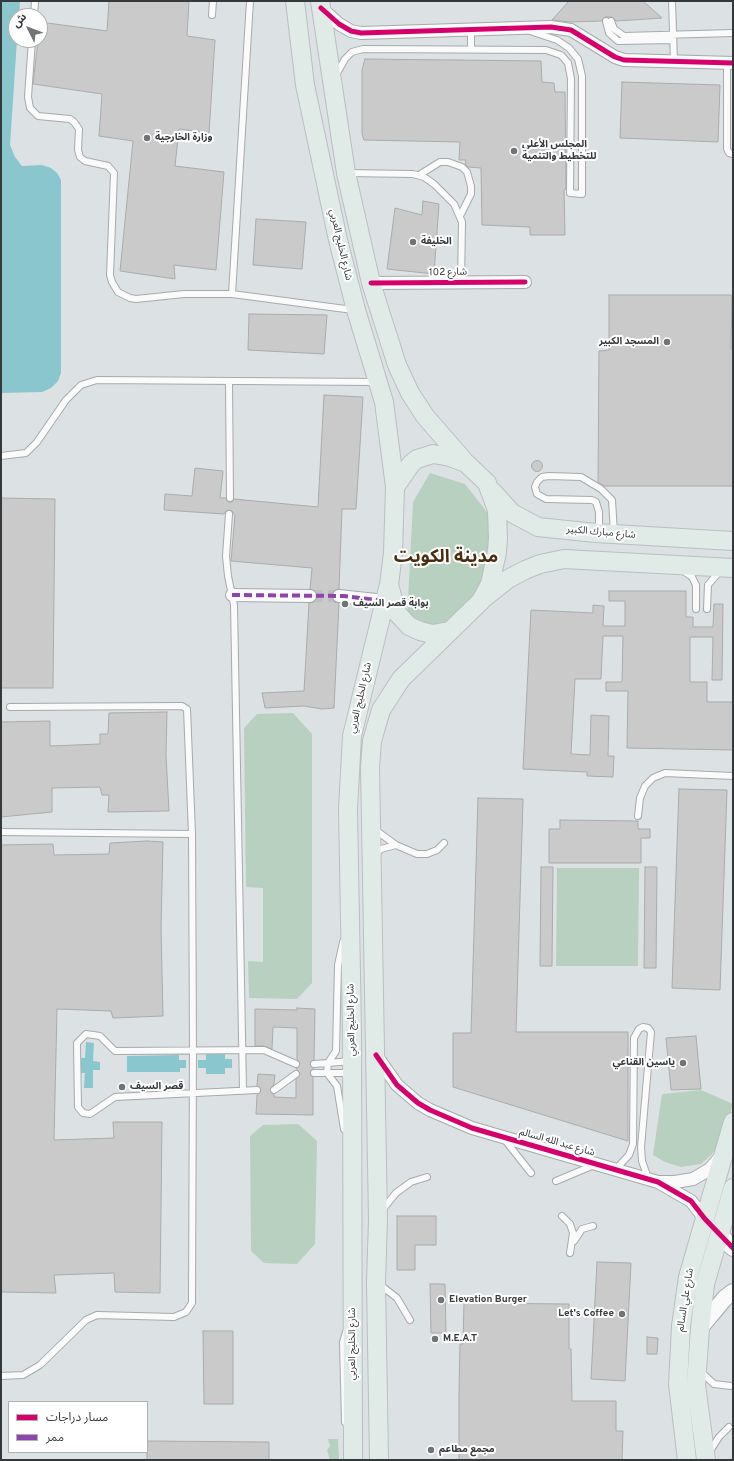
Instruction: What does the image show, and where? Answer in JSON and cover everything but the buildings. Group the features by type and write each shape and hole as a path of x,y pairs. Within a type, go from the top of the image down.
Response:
{"main road":[{"name":"شارع الخليج العربي","path":"295,1 305,85 338,240 356,310 384,402 395,487 393,553 387,593 352,736 348,809 353,1176 353,1460"},
{"path":"320,5 346,173 371,283 397,364 410,393 425,416 466,463"},
{"path":"395,487 411,464 426,456 444,456 466,463"},
{"name":"شارع مبارك الكبير","path":"466,463 487,483 502,503 512,513 533,524 546,528 606,534 733,541"},
{"path":"481,601 490,584 498,538 497,510 487,483"},
{"path":"634,562 616,554 617,544 622,540 670,538"},
{"path":"481,601 508,580 540,564 564,559 730,568"},
{"path":"387,593 397,613 409,626 426,633 437,634 449,631"},
{"name":"شارع الخليج العربي","path":"379,1460 376,1282 378,1220 376,1055 370,767 372,741 381,710 401,679 481,601"},
{"name":"شارع علي السالم","path":"687,1460 678,1384 681,1326 688,1277 733,1122"},
{"name":"شارع علي السالم","path":"706,1460 696,1385 704,1284 733,1188"}],"street":[{"path":"320,5 339,24 351,31 551,27 571,30 615,57 624,60 730,62"},
{"name":"شارع 102","path":"371,283 525,282"},
{"path":"339,596 387,593"},
{"path":"232,595 310,596"},
{"name":"شارع عبد الله السالم","path":"376,1055 397,1085 418,1103 458,1123 654,1181 691,1201 704,1219 733,1248"},
{"name":"شارع عبد الله السالم","path":"654,1181 684,1181 699,1176 710,1169 724,1150"},
{"path":"700,1328 725,1298 733,1292"}],"lane":[{"path":"212,15 213,1"},
{"path":"232,294 250,1"},
{"path":"672,1 674,62"},
{"path":"609,21 609,33 618,40 673,38 733,33"},
{"path":"333,93 334,79 345,59 352,52 364,49 546,50 561,55 568,63 571,79 570,193 582,194 582,76 578,59 569,48 557,40 519,28"},
{"path":"471,49 472,29"},
{"path":"31,48 28,97 30,108 38,116 70,119 74,122 79,129 78,150 80,156 85,161 108,166 114,173 110,275 114,287 124,296 136,299 184,294 232,294 356,310"},
{"path":"730,62 727,149 729,153 733,154"},
{"path":"346,173 419,175 440,162 455,163 467,172 471,186 470,194 460,216"},
{"name":"شارع 102","path":"419,175 434,184 454,204 460,216 462,229 461,282"},
{"path":"1,456 26,453 37,442 66,400 81,385 97,380 378,382"},
{"path":"229,381 230,498"},
{"path":"549,476 581,477 601,489 612,500 606,534 596,502 592,500 546,499 537,494 535,487 537,482 542,478 549,476"},
{"path":"229,514 226,556 234,613 243,1090"},
{"path":"670,564 684,570 692,577 696,585 696,609"},
{"path":"707,609 708,585 720,571 730,568"},
{"path":"1,1376 23,1376 40,1365 86,1320 97,1315 174,1318 186,1312 192,1303 192,834 187,709 182,706 10,707"},
{"path":"638,816 640,798 645,786 653,778 665,773 733,776"},
{"path":"372,827 396,845 417,854 427,854 437,850 444,843"},
{"path":"1,832 192,834"},
{"path":"372,859 381,850 396,845"},
{"path":"350,913 338,965 338,1043 333,1057 328,1063 327,1073 336,1086 353,1176"},
{"path":"614,1170 629,1155 633,1144 634,1038 639,1029 648,1028 651,1032 642,1154 644,1167 654,1181"},
{"path":"257,1090 192,1092 115,1097 90,1114 82,1113 78,1107 77,1043 86,1034 100,1036 115,1052 243,1049 264,1050 296,1064"},
{"path":"314,1064 328,1063 352,1067"},
{"path":"314,1073 327,1073 352,1067"},
{"path":"274,1090 296,1074"},
{"path":"503,1137 531,1173"},
{"path":"556,1181 595,1164"},
{"path":"378,1220 384,1206 396,1193 410,1182 426,1177"},
{"path":"562,1216 572,1229 573,1242"},
{"path":"570,1253 573,1242 582,1229 593,1226"},
{"path":"376,1282 397,1298 410,1320"},
{"path":"698,1363 703,1375 714,1384 731,1386"},
{"path":"706,1460 715,1443 728,1427"}],"green space":[{"path":"430,473 465,484 490,516 488,557 480,599 449,629 407,620 413,502"},
{"path":"293,713 312,734 312,983 297,999 249,998 248,961 263,962 263,888 246,887 244,728 257,714"},
{"path":"557,868 639,868 638,966 556,966"},
{"path":"701,1090 733,1104 723,1134 713,1153 701,1164 681,1167 665,1162 653,1155 662,1094"},
{"path":"298,1124 317,1141 315,1244 297,1264 264,1263 251,1251 250,1136 263,1125"},
{"path":"328,1439 338,1439 339,1460 330,1460 327,1450 330,1446"}],"water":[{"path":"1,1 20,1 20,8 8,8 8,48 16,48 10,145 15,157 22,166 42,165 51,168 57,173 61,180 61,373 58,381 51,388 42,392 1,393"},
{"path":"86,1042 94,1043 93,1061 100,1062 100,1070 93,1070 93,1088 84,1088 85,1073 80,1073 81,1058 85,1058"},
{"path":"206,1054 225,1054 225,1059 232,1059 232,1068 225,1068 225,1074 206,1074 206,1068 198,1068 198,1060 206,1060"},
{"path":"179,1055 179,1060 186,1060 186,1068 180,1068 180,1072 127,1072 127,1056"}],"tunnel":[{"path":"310,596 339,596"}],"marked path":[{"path":"232,595 344,596 385,601"}],"cycle path":[{"path":"321,8 339,24 351,31 361,33 551,27 571,30 615,57 624,60 733,63"},
{"path":"371,283 525,282"},
{"path":"376,1055 397,1085 418,1103 430,1110 472,1128 658,1182 691,1201 705,1219 733,1248"}],"place":[{"name":"وزارة الخارجية","path":"147,138"},
{"name":"المجلس الأعلى للتخطيط والتنمية","path":"514,151"},
{"name":"الخليفة","path":"413,242"},
{"name":"المسجد الكبير","path":"667,342"},
{"name":"بوابة قصر السيف","path":"345,604"},
{"name":"ياسين القناعي","path":"683,1063"},
{"name":"قصر السيف","path":"122,1087"},
{"name":"Elevation Burger","path":"441,1300"},
{"name":"Let's Coffee","path":"622,1314"},
{"name":"M.E.A.T","path":"435,1339"},
{"name":"مجمع مطاعم","path":"431,1450"}],"district":[{"name":"مدينة الكويت","path":"446,558"}]}
